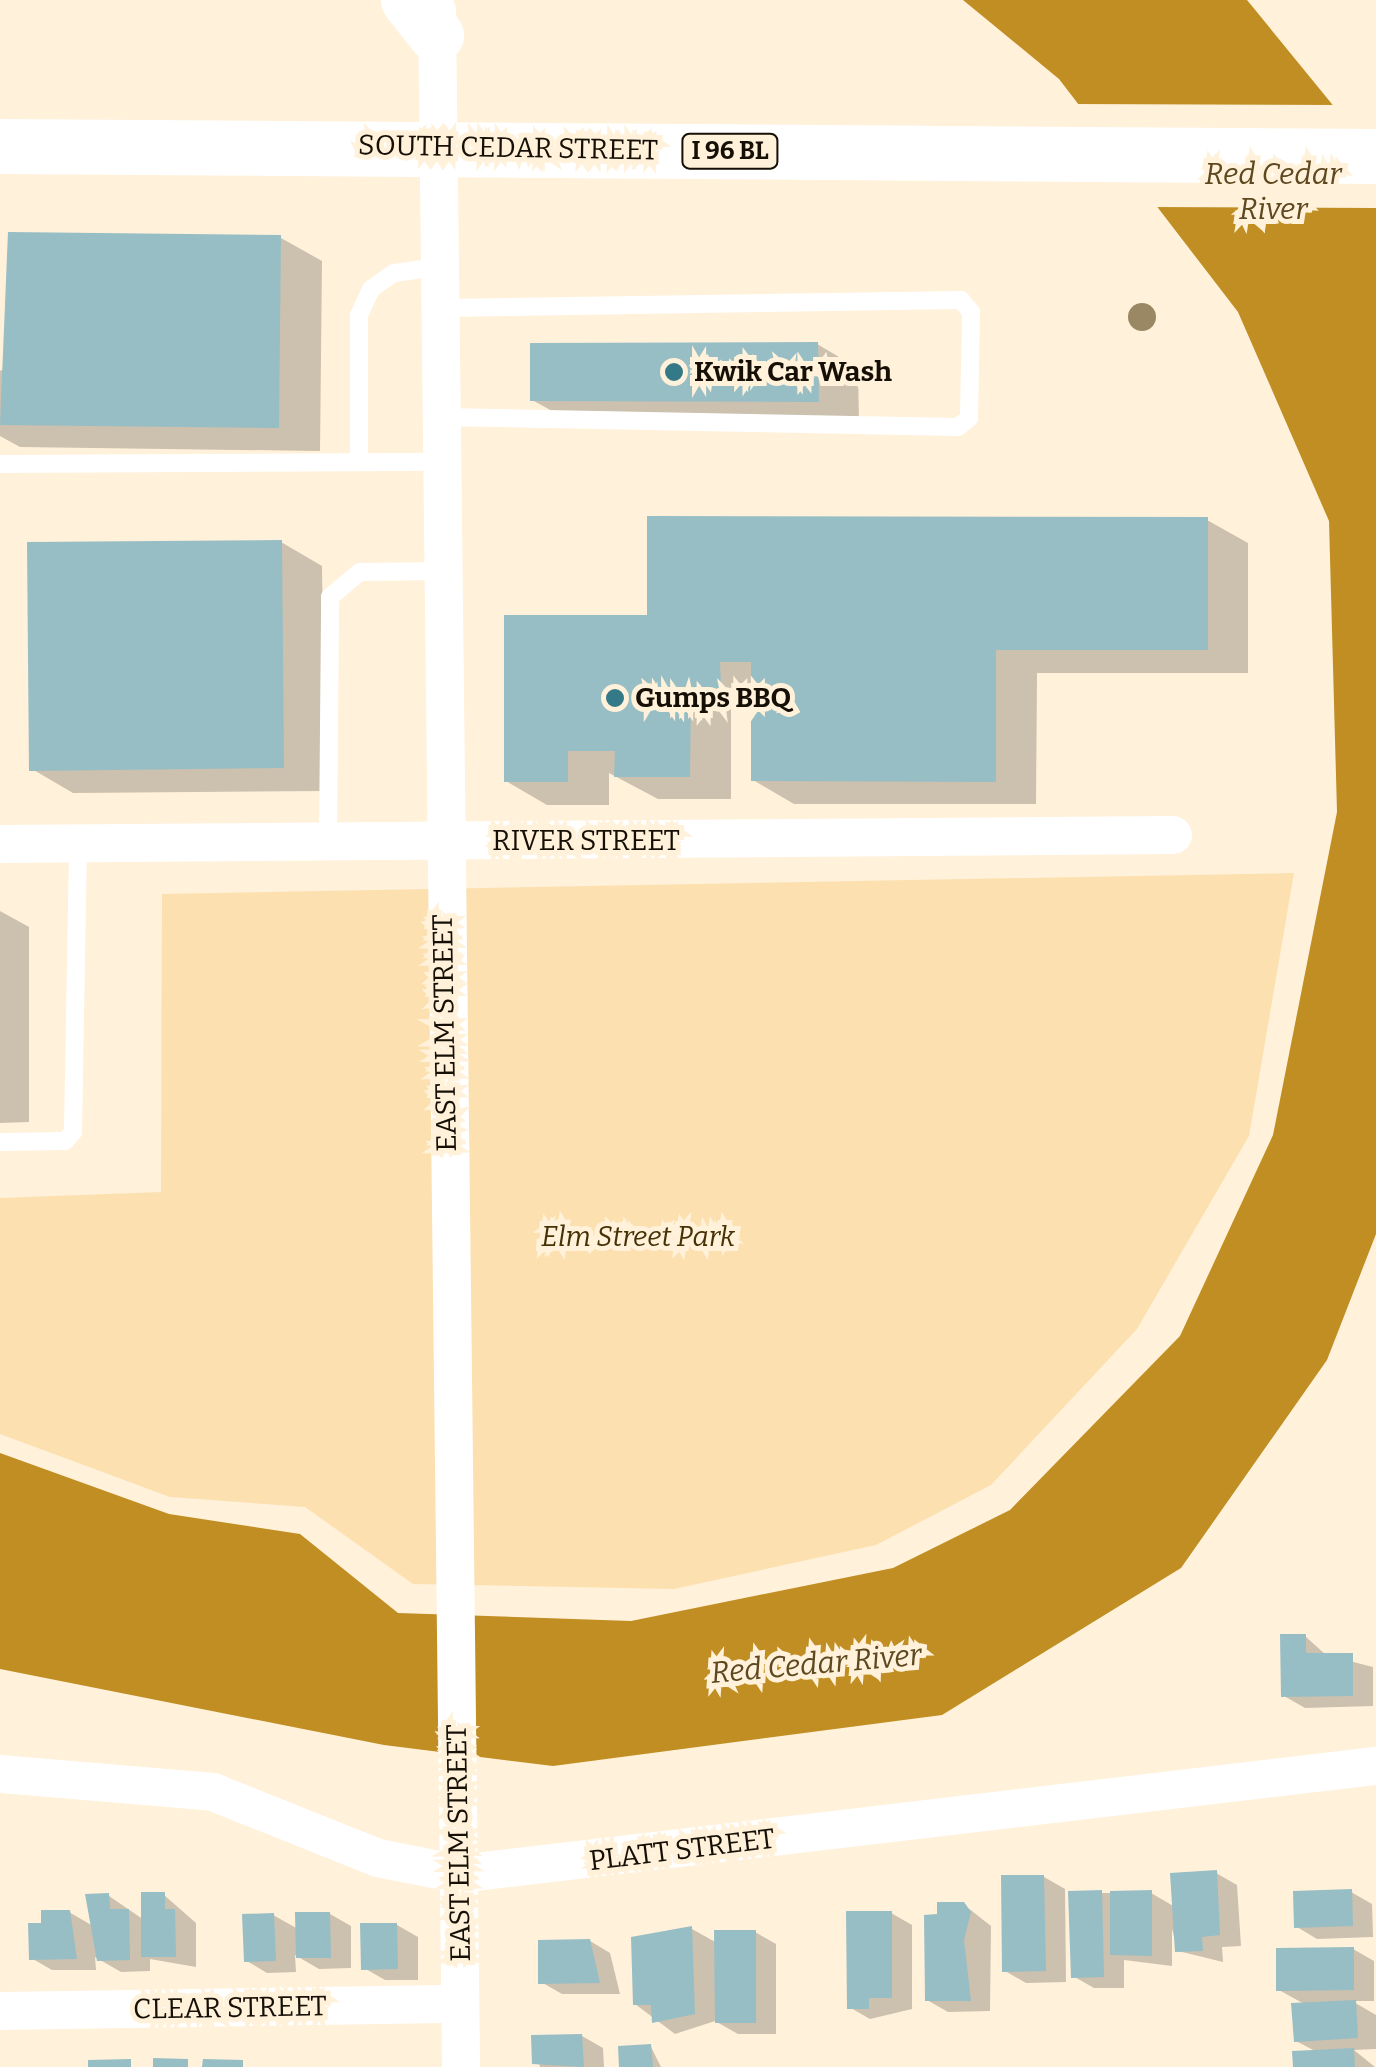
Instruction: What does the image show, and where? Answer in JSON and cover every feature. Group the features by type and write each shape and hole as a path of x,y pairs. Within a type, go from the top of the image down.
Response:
{"main road":[{"name":"SOUTH CEDAR STREET","path":"0,146 440,146 1376,156"}],"street":[{"name":"EAST ELM STREET","path":"427,12 440,146 443,266 442,841 461,2067"},
{"name":"RIVER STREET","path":"0,844 1172,835"},
{"name":"PLATT STREET","path":"0,1774 213,1792 378,1858 458,1874 1376,1766"},
{"name":"CLEAR STREET","path":"0,2012 460,2004"}],"lane":[{"path":"359,462 359,315 370,289 394,273 443,266"},
{"path":"442,416 958,428 969,418 971,312 961,300 443,308"},
{"path":"0,464 443,462"},
{"path":"328,842 330,597 360,572 442,570"},
{"path":"0,1142 65,1141 73,1132 78,843"}],"green space":[{"name":"Elm Street Park","path":"1294,873 1249,1136 1137,1329 991,1485 876,1545 674,1589 413,1584 305,1507 170,1497 0,1434 0,1198 161,1192 162,894"}],"water":[{"name":"Red Cedar River","path":"963,0 1247,0 1376,158 1376,1234 1327,1360 1181,1568 942,1715 553,1766 384,1745 0,1669 0,1453 169,1514 300,1534 398,1613 631,1621 893,1568 1010,1510 1180,1336 1273,1135 1337,812 1329,521 1238,312 1059,79"}],"pier":[{"path":"1072,104 1339,105 1376,150 1376,208 1151,207"}],"building":[{"path":"8,232 281,235 279,428 0,425"},
{"name":"Kwik Car Wash","path":"818,342 819,402 530,401 530,343"},
{"path":"647,516 1208,517 1208,650 996,650 996,782 751,781 751,662 720,662 721,688 691,688 690,777 614,777 615,751 568,751 568,782 504,782 504,615 647,615"},
{"path":"282,540 284,768 29,771 27,542"},
{"path":"1280,1634 1306,1634 1306,1653 1353,1653 1353,1696 1281,1697"},
{"path":"1217,1870 1220,1935 1202,1937 1203,1951 1175,1952 1170,1873"},
{"path":"1001,1875 1044,1875 1046,1971 1002,1972"},
{"path":"1352,1889 1353,1926 1294,1928 1293,1891"},
{"path":"1102,1890 1104,1977 1071,1978 1068,1891"},
{"path":"1152,1890 1152,1956 1110,1955 1110,1891"},
{"path":"141,1892 165,1892 165,1909 175,1909 176,1957 141,1957"},
{"path":"109,1893 110,1909 129,1909 130,1960 97,1961 85,1894"},
{"path":"937,1902 964,1902 971,1912 964,1940 971,2001 925,2001 924,1915 937,1914"},
{"path":"41,1910 70,1910 77,1959 29,1960 28,1923 41,1923"},
{"path":"846,1911 892,1911 892,1998 869,1998 869,2009 847,2009"},
{"path":"295,1912 330,1912 331,1958 296,1958"},
{"path":"274,1913 276,1961 244,1962 242,1914"},
{"path":"360,1923 397,1923 398,1969 361,1970"},
{"path":"692,1926 695,2014 652,2023 651,2005 633,2005 631,1937"},
{"path":"714,1930 756,1930 756,2023 715,2023"},
{"path":"590,1939 600,1983 538,1984 538,1940"},
{"path":"1354,1947 1354,1990 1276,1991 1276,1948"},
{"path":"1356,2000 1358,2038 1294,2042 1291,2003"},
{"path":"582,2034 584,2067 532,2064 531,2035"},
{"path":"651,2044 653,2067 619,2067 618,2046"},
{"path":"1354,2048 1355,2067 1293,2067 1292,2051"},
{"path":"153,2058 188,2059 188,2067 153,2067"},
{"path":"131,2059 131,2067 88,2067 88,2060"},
{"path":"203,2059 243,2060 243,2067 202,2067"}],"place":[{"name":"Kwik Car Wash","path":"674,372"},
{"name":"Gumps BBQ","path":"615,698"}]}
